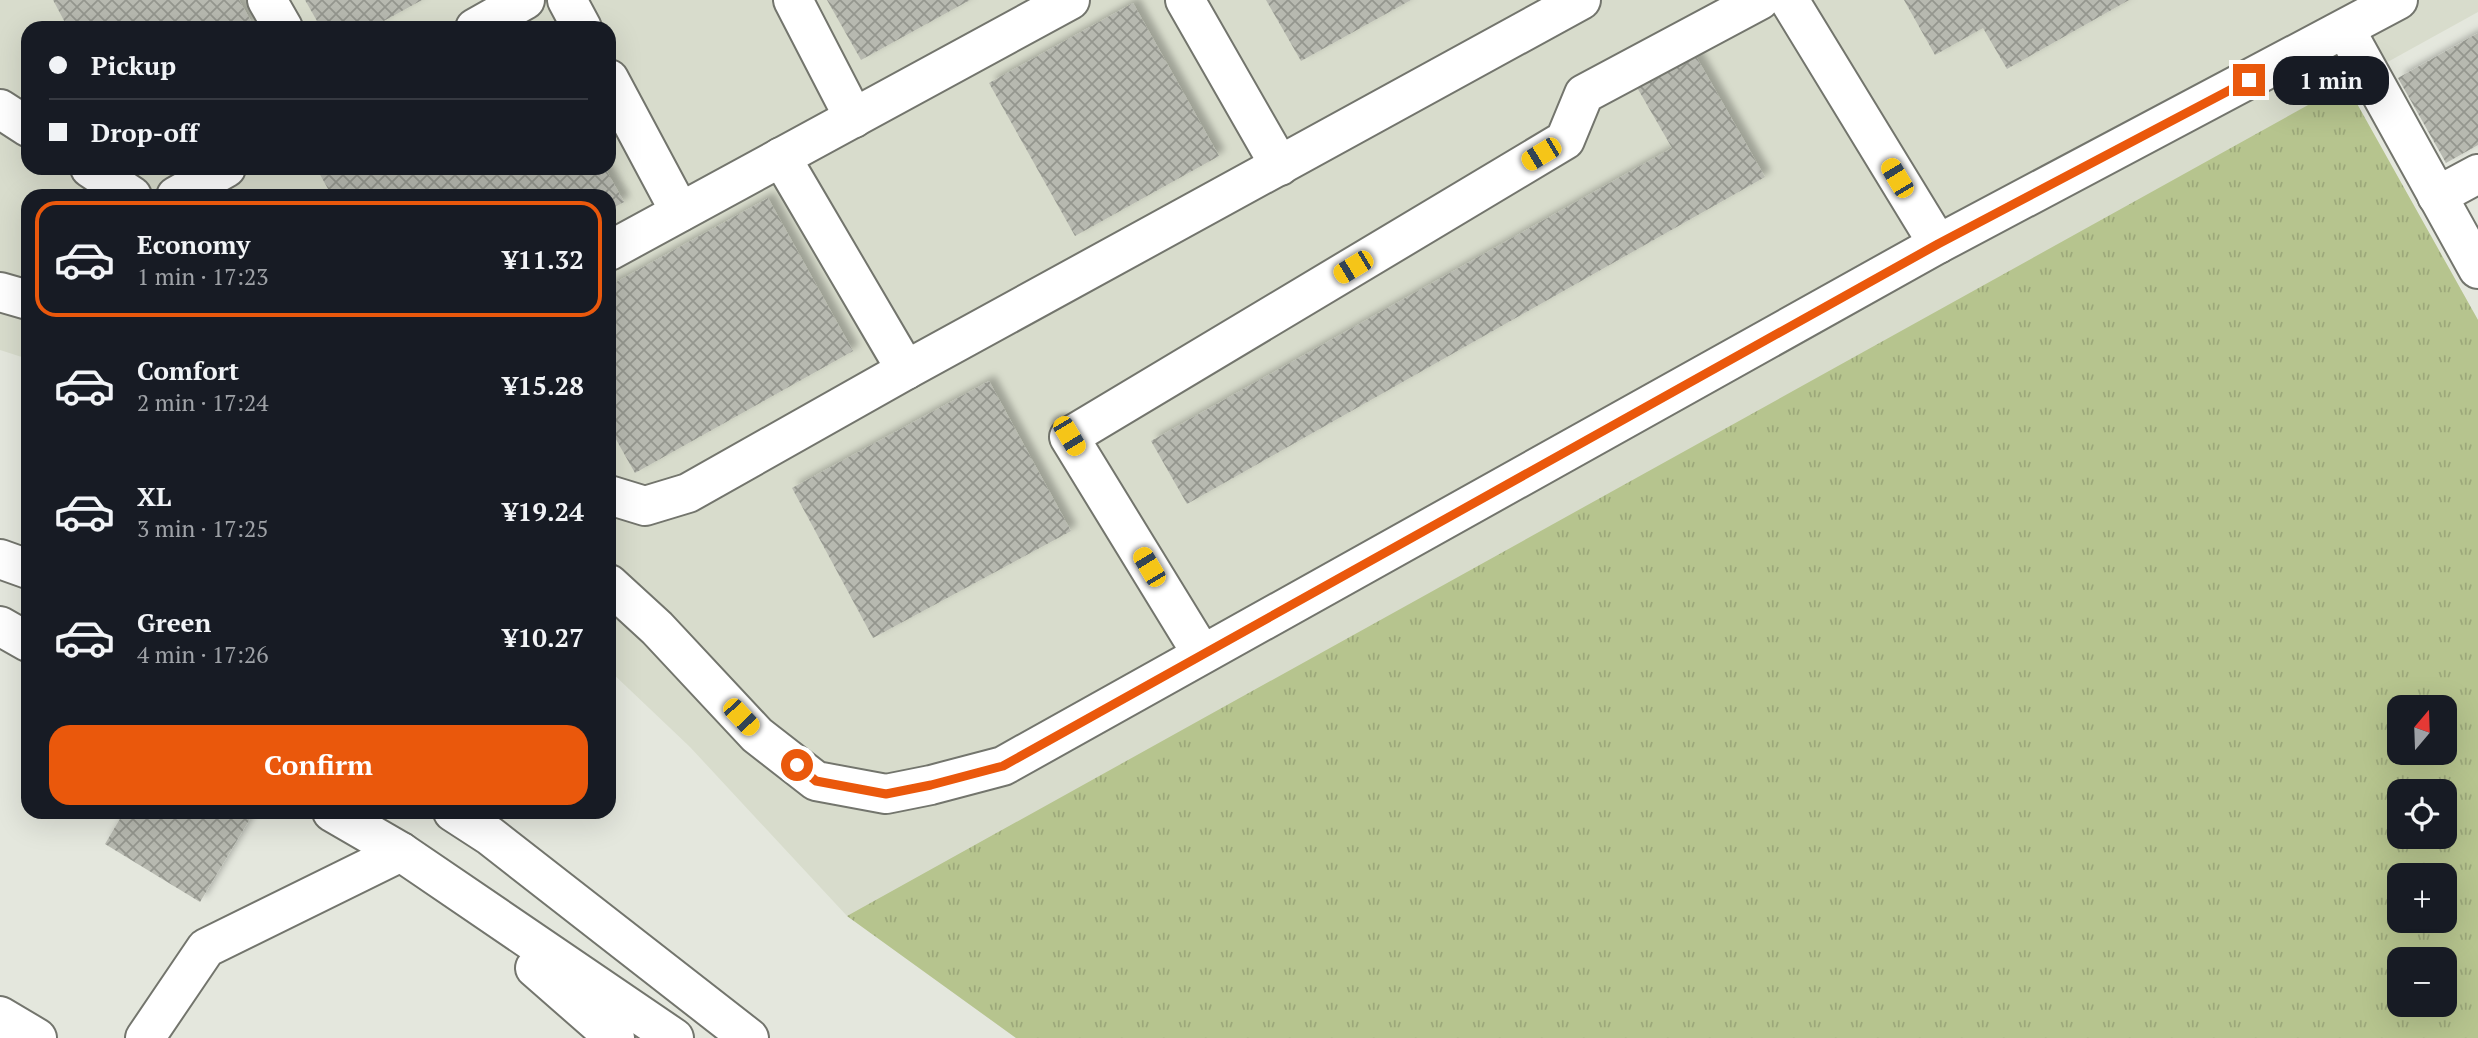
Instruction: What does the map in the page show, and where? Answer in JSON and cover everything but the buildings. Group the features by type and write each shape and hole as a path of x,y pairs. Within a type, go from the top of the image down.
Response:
{"main road":[{"path":"267,0 279,21"},
{"path":"488,21 525,0"},
{"path":"568,0 578,21"},
{"path":"793,0 854,118"},
{"path":"616,247 1070,0"},
{"path":"1185,0 1280,166"},
{"path":"616,497 645,506 688,493 905,370 1581,0"},
{"path":"1202,654 1069,436 1565,140 1584,94 1760,0"},
{"path":"1790,0 1938,244"},
{"path":"616,590 657,628 757,735 816,781 886,794 1003,766 1938,244 2398,0"},
{"path":"2345,29 2478,269"},
{"path":"616,92 680,212"},
{"path":"0,109 21,122"},
{"path":"781,157 905,370"},
{"path":"2437,196 2478,174"},
{"path":"100,175 122,189"},
{"path":"188,189 214,175"},
{"path":"0,292 21,298"},
{"path":"0,559 21,566"},
{"path":"0,626 21,638"},
{"path":"344,819 401,852 674,1038"},
{"path":"463,819 500,844 749,1038"},
{"path":"145,1038 206,948 401,852"},
{"path":"401,852 615,1038"},
{"path":"0,1016 37,1038"}],"shaded area":[{"path":"0,0 2478,0 2478,12 2346,85 2478,320 2478,1038 1016,1038 847,916 690,747 616,677 616,189 21,189 21,357 0,350"}],"green space":[{"path":"2346,84 2478,320 2478,1038 1016,1038 847,916"}],"route":[{"path":"797,765 816,781 886,794 1003,766 1938,244 2249,80"}]}
